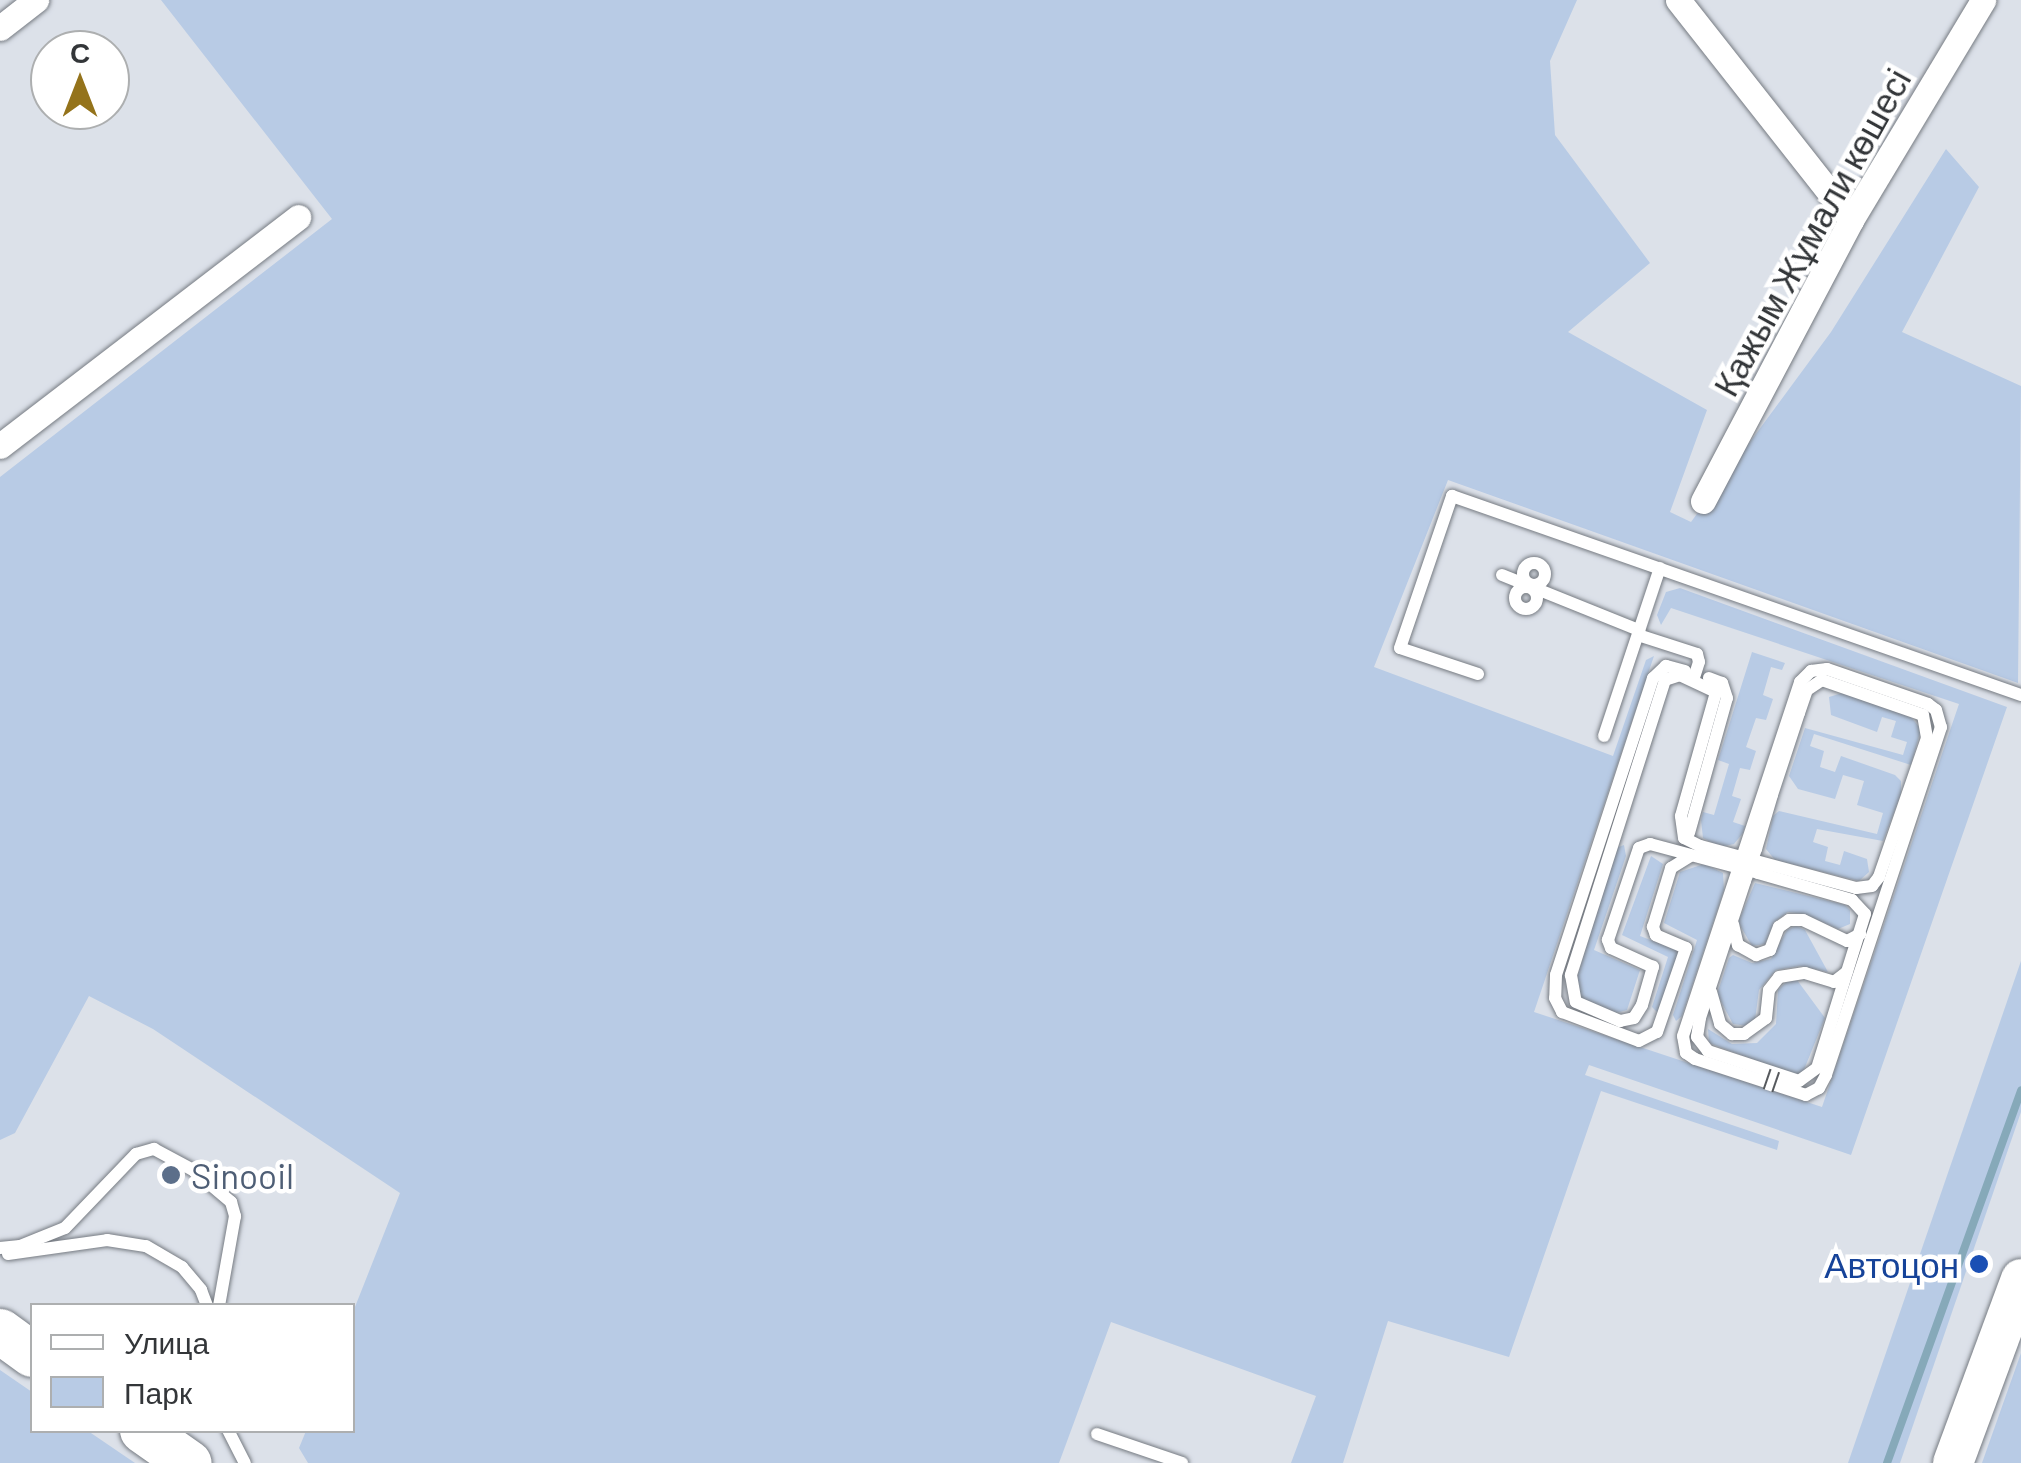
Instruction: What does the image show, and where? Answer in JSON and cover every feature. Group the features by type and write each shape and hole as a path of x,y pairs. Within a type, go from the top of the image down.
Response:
{"highway":[{"path":"0,1331 30,1353"},
{"path":"146,1433 189,1463"}],"main road":[{"path":"1954,1463 2019,1295"}],"street":[{"path":"0,28 36,0"},
{"path":"1678,0 1851,220"},
{"name":"Қажым Жұмали көшесі","path":"1703,501 1851,220 1983,0"},
{"path":"0,446 298,218"}],"lane":[{"path":"1478,674 1400,648 1452,496 2021,694"},
{"path":"1604,736 1660,568"},
{"path":"1502,575 1697,654 1694,677"},
{"path":"1666,666 1722,684 1727,698 1689,822 1696,851 1680,858 1671,868 1653,927 1656,935 1686,948 1656,1032 1638,1041 1562,1012 1555,998 1556,976 1653,678 1666,666"},
{"path":"1694,677 1675,675 1662,684 1571,976 1572,994 1583,1008 1620,1020 1634,1018 1640,1011 1653,967 1611,948 1608,940 1636,852 1650,844 1696,851 1744,863 1856,888 1876,883 1927,738 1928,723 1923,715 1830,681 1811,685 1744,863 1685,1023 1683,1045 1695,1059 1796,1094 1813,1093 1826,1075 1940,736 1936,710 1827,669 1804,675 1744,863 1734,916 1697,1028 1700,1044 1708,1051 1799,1081 1817,1068 1865,914 1852,900 1744,863"},
{"path":"1734,916 1736,941 1751,954 1770,950 1779,927 1789,920 1803,920 1846,942 1861,931"},
{"path":"1712,983 1717,1019 1727,1031 1744,1034 1766,1018 1770,990 1779,977 1800,972 1834,982 1849,970"},
{"path":"0,1251 65,1228 136,1154 154,1149 193,1170 231,1202 235,1216 220,1303"},
{"path":"0,1251 107,1240 146,1246 182,1267 201,1290 206,1303"},
{"path":"230,1433 245,1463"},
{"path":"1097,1434 1182,1463"}],"green space":[{"path":"161,0 1577,0 1550,61 1555,135 1650,263 1568,332 1707,410 1670,512 1691,522 1831,332 1946,149 1979,187 1902,332 2021,386 2018,683 1448,480 1374,667 1613,756 1646,660 1654,656 1534,1012 1822,1107 1959,704 1671,608 1661,625 1657,615 1666,592 1680,588 2007,707 1851,1155 1589,1065 1585,1075 1779,1141 1777,1150 1601,1091 1509,1357 1388,1321 1343,1463 1291,1463 1316,1396 1111,1322 1059,1463 308,1463 299,1448 305,1433 355,1433 355,1307 400,1193 153,1029 89,996 15,1133 0,1140 0,477 332,219"},
{"path":"1752,652 1785,663 1782,670 1771,667 1763,695 1773,699 1766,720 1756,718 1746,747 1756,751 1750,770 1740,768 1732,796 1741,799 1733,822 1745,826 1743,833 1734,844 1720,847 1703,838 1701,820 1703,812 1714,815 1729,764 1718,760"},
{"path":"1842,693 1910,716 1921,729 1911,765 1814,734 1810,746 1824,751 1820,767 1835,772 1841,756 1895,775 1901,781 1901,794 1883,841 1817,829 1813,842 1828,847 1825,861 1840,865 1844,851 1867,859 1869,872 1859,881 1775,860 1766,849 1773,816 1779,811 1877,834 1883,813 1857,805 1864,781 1843,775 1835,799 1798,789 1789,776 1805,728 1903,755 1907,742 1891,737 1896,721 1882,717 1877,732 1831,715 1829,697"},
{"path":"1624,845 1626,856 1594,950 1640,970 1627,1010 1616,1013 1586,1002 1580,996 1577,978 1616,848"},
{"path":"1651,856 1663,864 1640,936 1676,950 1679,956 1658,1013 1652,1007 1668,957 1622,935"},
{"path":"1704,864 1723,873 1724,890 1682,1016 1676,1021 1673,1015 1697,940 1664,923 1680,872"},
{"path":"1755,883 1845,905 1850,910 1850,924 1838,929 1804,914 1788,912 1774,922 1765,944 1752,946 1738,922"},
{"path":"1796,926 1805,930 1828,972 1800,966 1776,970 1759,990 1755,1020 1748,1026 1733,1024 1717,994 1729,958 1733,955 1752,963 1771,959 1787,930"},
{"path":"2021,961 2021,1112 1900,1463 1848,1463"},
{"path":"1797,980 1825,1018 1803,1072 1794,1075 1709,1043 1708,1029 1732,1044 1757,1043 1776,1024 1778,990 1787,981"},
{"path":"2021,1353 2021,1463 1982,1463"},
{"path":"0,1370 30,1391 30,1433 91,1433 135,1463 0,1463"}],"waterway":[{"path":"1887,1463 2021,1090"}],"railway":[{"path":"1768,1090 1775,1070"}],"place":[{"name":"Sinooil","path":"171,1175"},
{"name":"Автоцон","path":"1979,1264"}]}
